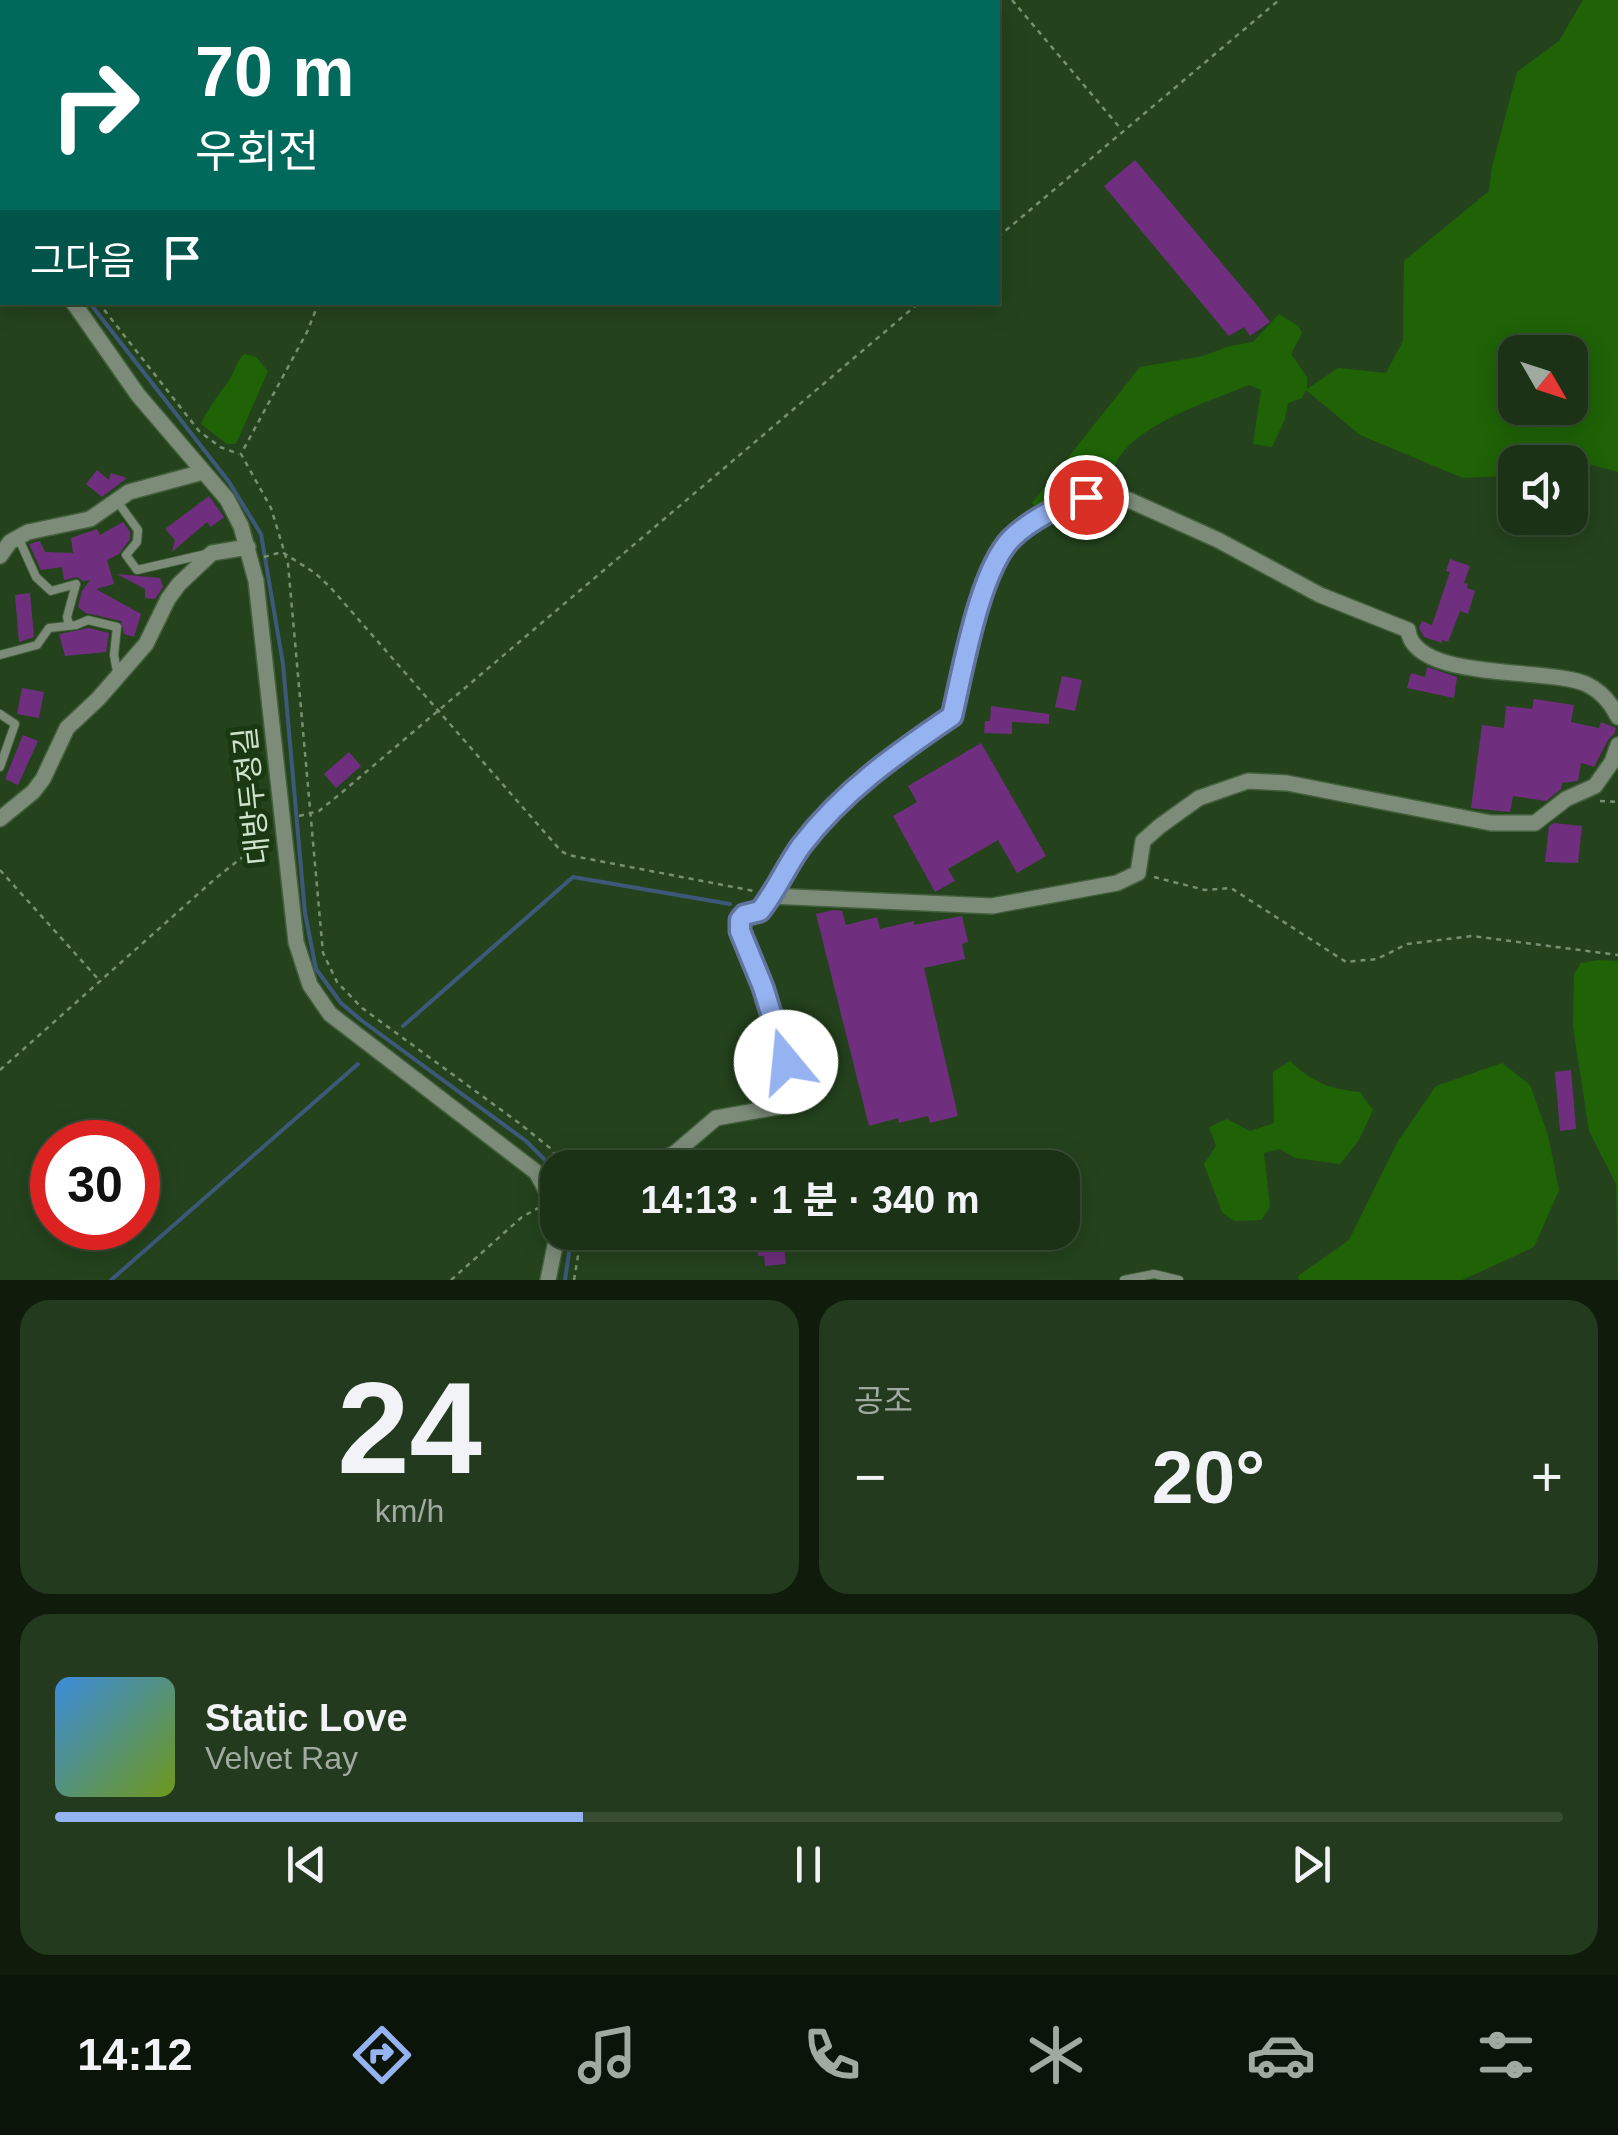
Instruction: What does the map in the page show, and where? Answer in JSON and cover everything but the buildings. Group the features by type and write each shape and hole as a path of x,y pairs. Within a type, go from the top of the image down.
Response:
{"street":[{"name":"대방두정길","path":"74,305 138,394 227,499 252,553 296,942 317,998 350,1030 520,1157 540,1178"},
{"path":"0,556 18,537 90,519 128,492 203,472"},
{"path":"677,1150 716,1118 778,1107 800,1096 739,926 744,915 757,914 803,844 841,801 876,768 952,716 986,584 1004,548 1029,525 1086,497 1120,497 1218,540 1320,594 1408,630 1412,644 1428,655 1491,672 1587,684 1606,697 1618,717"},
{"path":"0,819 33,792 67,728 146,644 168,599 212,553 252,553"},
{"path":"770,896 992,906 1116,883 1138,873 1143,841 1160,826 1199,798 1248,781 1288,783 1491,824 1535,823 1566,800 1595,786 1612,762 1618,745"},
{"name":"대방두정길","path":"548,1280 554,1250"}],"lane":[{"path":"118,501 138,530 137,542 126,555 137,570 212,553"},
{"path":"18,537 43,586 52,592 76,584 67,618 69,625"},
{"path":"0,654 37,645 49,628 88,620 116,627 114,655 118,678"},
{"path":"0,714 15,724 0,767"},
{"path":"1124,1280 1154,1274 1178,1280"}],"path":[{"path":"1012,0 1123,131"},
{"path":"1000,235 1279,0"},
{"path":"100,305 199,431 220,447 241,454 270,508 288,564 323,954 338,982 362,1008 552,1150"},
{"path":"241,454 318,305"},
{"path":"308,814 325,806 916,305"},
{"path":"252,553 282,552 331,588 568,855 770,896"},
{"path":"0,1070 240,859 284,836"},
{"path":"0,870 100,981"},
{"path":"1138,873 1204,890 1231,888 1346,962 1376,959 1406,944 1472,936 1618,955"},
{"path":"451,1280 522,1217 540,1209"},
{"path":"574,1280 579,1250"}],"green space":[{"path":"1583,0 1618,0 1618,472 1588,464 1588,445 1498,445 1498,476 1463,478 1360,435 1306,390 1302,398 1288,403 1272,447 1253,444 1261,390 1249,385 1179,414 1145,433 1119,457 1106,486 1039,510 1032,503 1140,367 1253,342 1279,314 1302,333 1291,354 1307,377 1307,389 1338,368 1386,373 1403,341 1404,261 1489,191 1517,72 1559,41"},
{"path":"244,354 256,357 268,371 236,444 227,444 201,424"},
{"path":"1618,961 1618,1280 1616,1184 1589,1131 1573,1027 1574,974 1581,963"},
{"path":"1290,1061 1322,1083 1360,1092 1373,1110 1359,1140 1340,1164 1295,1158 1280,1149 1264,1153 1270,1207 1261,1220 1234,1221 1222,1212 1204,1164 1216,1146 1209,1127 1227,1119 1250,1131 1274,1123 1273,1072"},
{"path":"1502,1063 1530,1085 1548,1135 1559,1190 1534,1247 1462,1280 1299,1280 1298,1276 1349,1240 1398,1141 1436,1086"}],"waterway":[{"path":"91,305 229,482 261,534 283,664 305,913 316,969 341,1003 361,1020 540,1155"},
{"path":"403,1026 573,877 730,904"},
{"path":"111,1280 358,1064"},
{"path":"565,1280 569,1250"}],"route":[{"path":"786,1062 763,987 740,931 740,920 760,911 803,844 841,801 876,768 952,716 976,618 996,561 1013,537 1029,525 1086,497"}]}
